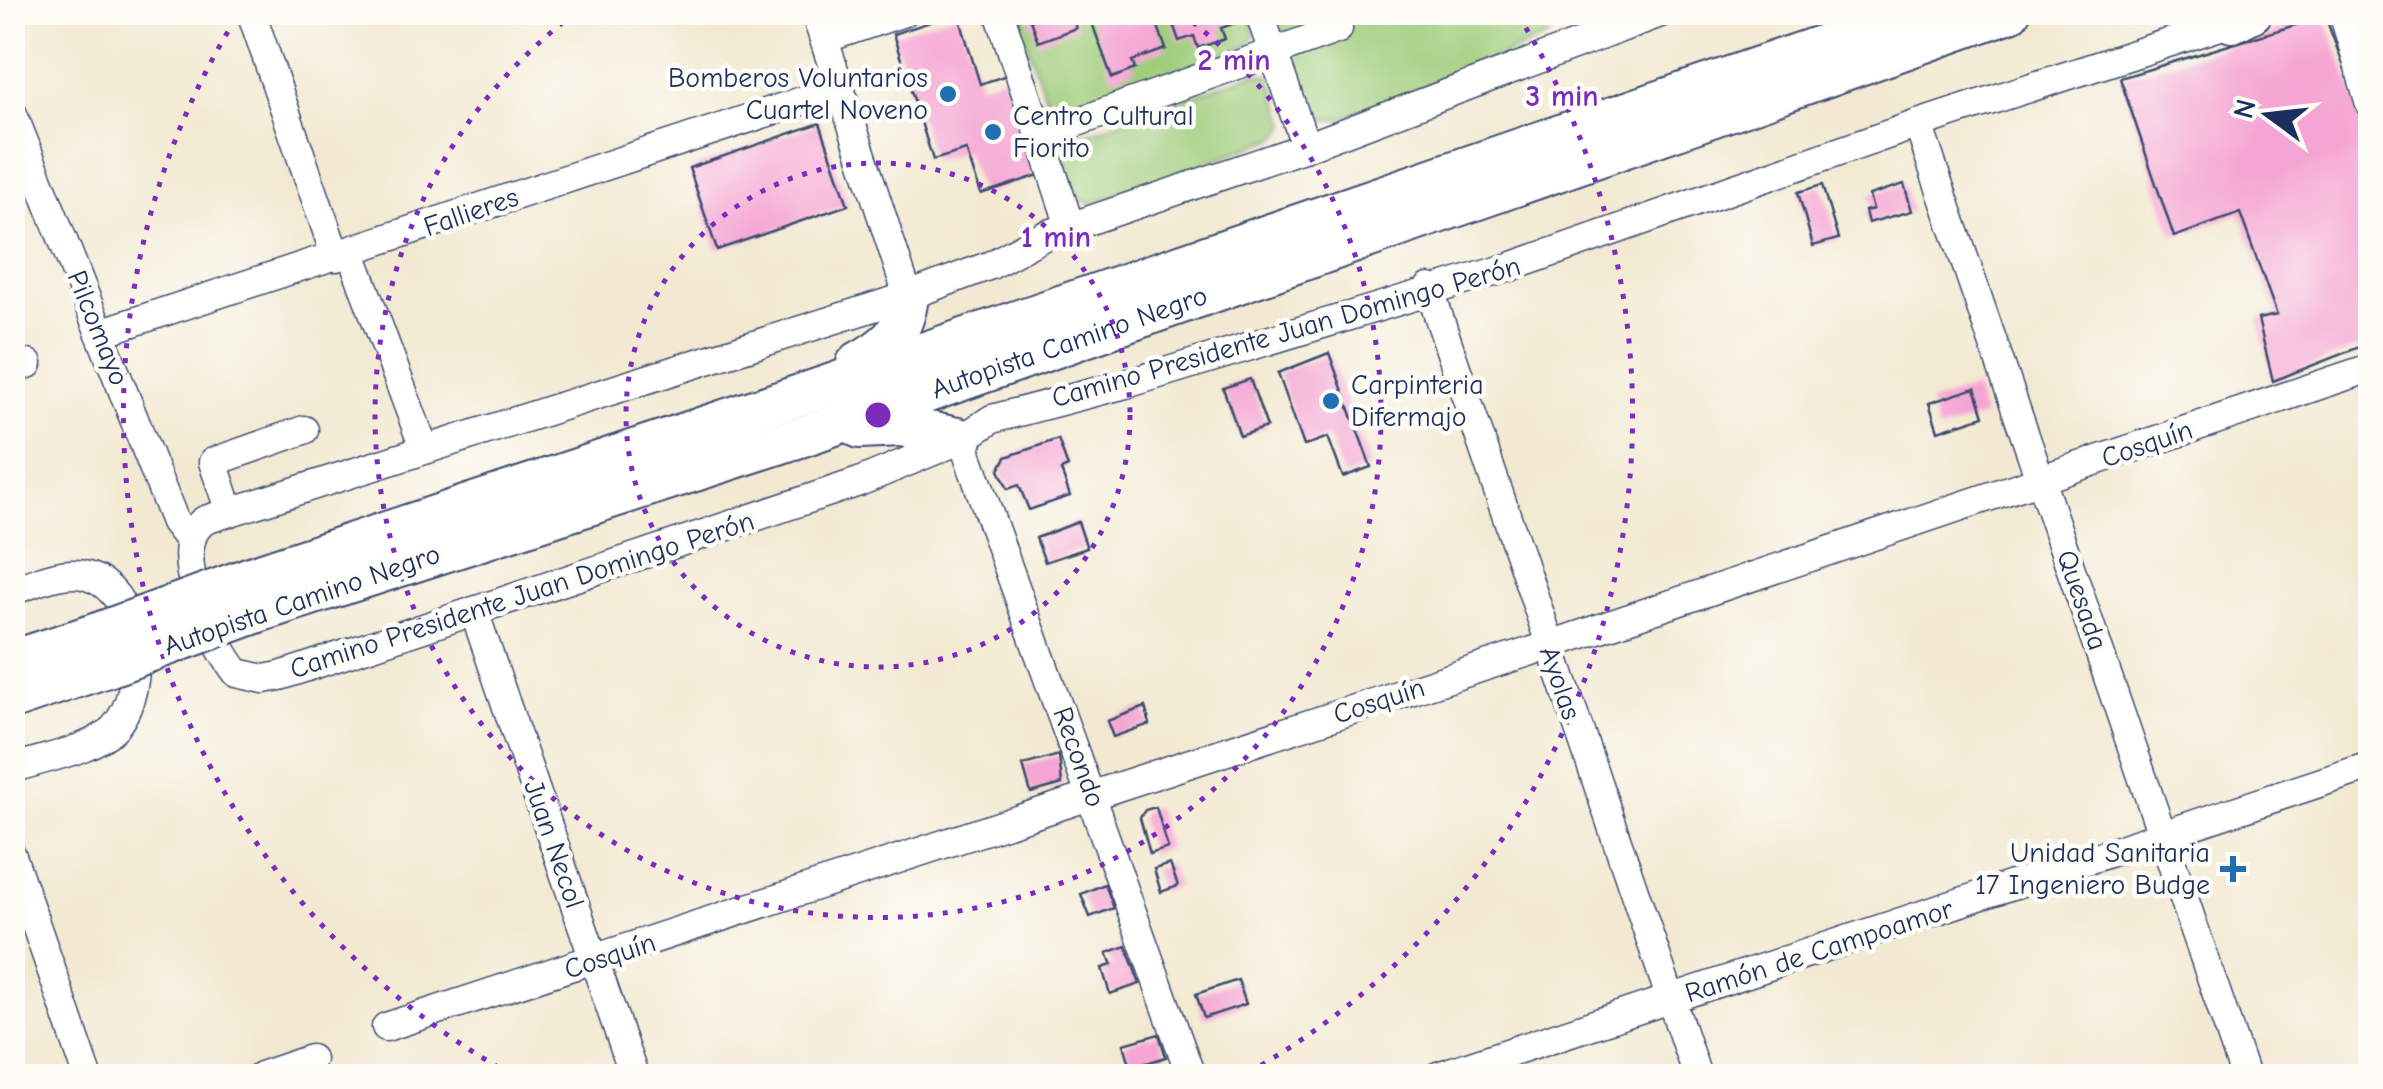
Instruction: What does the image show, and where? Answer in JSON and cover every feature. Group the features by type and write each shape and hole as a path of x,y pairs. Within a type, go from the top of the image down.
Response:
{"highway":[{"name":"Autopista Camino Negro","path":"12,700 104,649 802,394 1920,12"},
{"name":"Autopista Camino Negro","path":"256,594 806,435 2010,12"},
{"path":"802,394 887,346 905,322 908,296"},
{"path":"806,435 900,426 962,439"},
{"name":"Autopista Camino Negro","path":"12,661 104,649"}],"street":[{"path":"251,12 344,255 424,448"},
{"path":"904,12 820,26 908,296"},
{"path":"998,12 1070,226"},
{"path":"1259,12 1306,147"},
{"path":"190,540 197,525 230,512 908,296 991,266 1070,226 1306,147 1663,12"},
{"path":"2343,12 2370,104"},
{"name":"Camino Presidente Juan Domingo Perón","path":"190,540 188,572 230,664 250,678 280,676 860,482 962,439 992,419 1126,384 1429,288 1510,267 1918,124 2249,16"},
{"path":"1041,135 1338,29"},
{"name":"Fallieres","path":"100,333 841,88"},
{"name":"Pilcomayo","path":"12,112 175,522 190,540"},
{"name":"Quesada","path":"1918,124 2246,1076"},
{"name":"Ayolas","path":"1429,288 1547,646 1697,1076"},
{"name":"Cosquín","path":"386,1027 1547,646 2370,368"},
{"path":"230,512 213,462 304,430"},
{"name":"Recondo","path":"962,439 1094,795 1191,1076"},
{"path":"12,591 71,574 102,582 116,596 123,612 135,647 137,677 124,714 100,738 12,768"},
{"name":"Juan Necol","path":"474,611 634,1076"},
{"name":"Ramón de Campoamor","path":"1438,1076 2370,766"},
{"path":"12,856 88,1076"},
{"path":"261,1076 311,1060"}],"green space":[{"path":"1016,13 1248,13 1255,33 1249,45 1057,112 1049,108"},
{"path":"1276,13 1541,13 1549,37 1340,119 1325,120 1307,104"},
{"path":"1255,73 1270,76 1287,126 1276,138 1092,204 1079,199 1062,157 1069,140"}],"building":[{"path":"1027,12 1071,12 1076,28 1038,42"},
{"path":"1088,12 1153,12 1166,49 1132,61 1135,69 1112,78"},
{"path":"1169,12 1234,12 1238,22 1221,28 1225,39 1198,48 1194,36 1179,41"},
{"path":"958,13 980,84 1007,75 1039,175 981,194 966,150 933,160 893,34"},
{"path":"2325,16 2370,136 2370,343 2273,381 2258,319 2277,315 2240,213 2174,237 2120,78"},
{"path":"820,123 848,205 717,250 689,168"},
{"path":"1904,184 1912,211 1868,223 1865,211 1873,209 1869,195"},
{"path":"1822,185 1838,239 1813,246 1798,192"},
{"name":"Carpinteria Difermajo","path":"1329,353 1371,467 1343,477 1328,437 1304,446 1278,373"},
{"path":"1250,379 1267,427 1240,436 1223,388"},
{"path":"1975,388 1984,416 1938,431 1929,403"},
{"path":"1058,439 1068,467 1061,470 1070,496 1029,510 1019,485 1008,489 999,470 1006,457"},
{"path":"1078,522 1087,548 1045,562 1036,538"},
{"path":"1145,707 1150,724 1113,737 1107,721"},
{"path":"1059,755 1062,784 1031,793 1023,765"},
{"path":"1156,807 1168,848 1150,854 1140,818 1145,810"},
{"path":"1170,864 1178,886 1161,892 1154,869"},
{"path":"1105,884 1114,908 1090,917 1081,894"},
{"path":"1126,946 1140,984 1110,994 1102,968 1112,965 1107,953"},
{"path":"1238,980 1246,1004 1204,1018 1196,994"},
{"path":"1159,1034 1166,1057 1131,1068 1124,1044"}],"place":[{"name":"Bomberos Voluntarios Cuartel Noveno","path":"948,94"},
{"name":"Centro Cultural Fiorito","path":"993,132"},
{"name":"Carpinteria Difermajo","path":"1331,401"},
{"name":"Unidad Sanitaria 17 Ingeniero Budge","path":"2233,869"}]}
